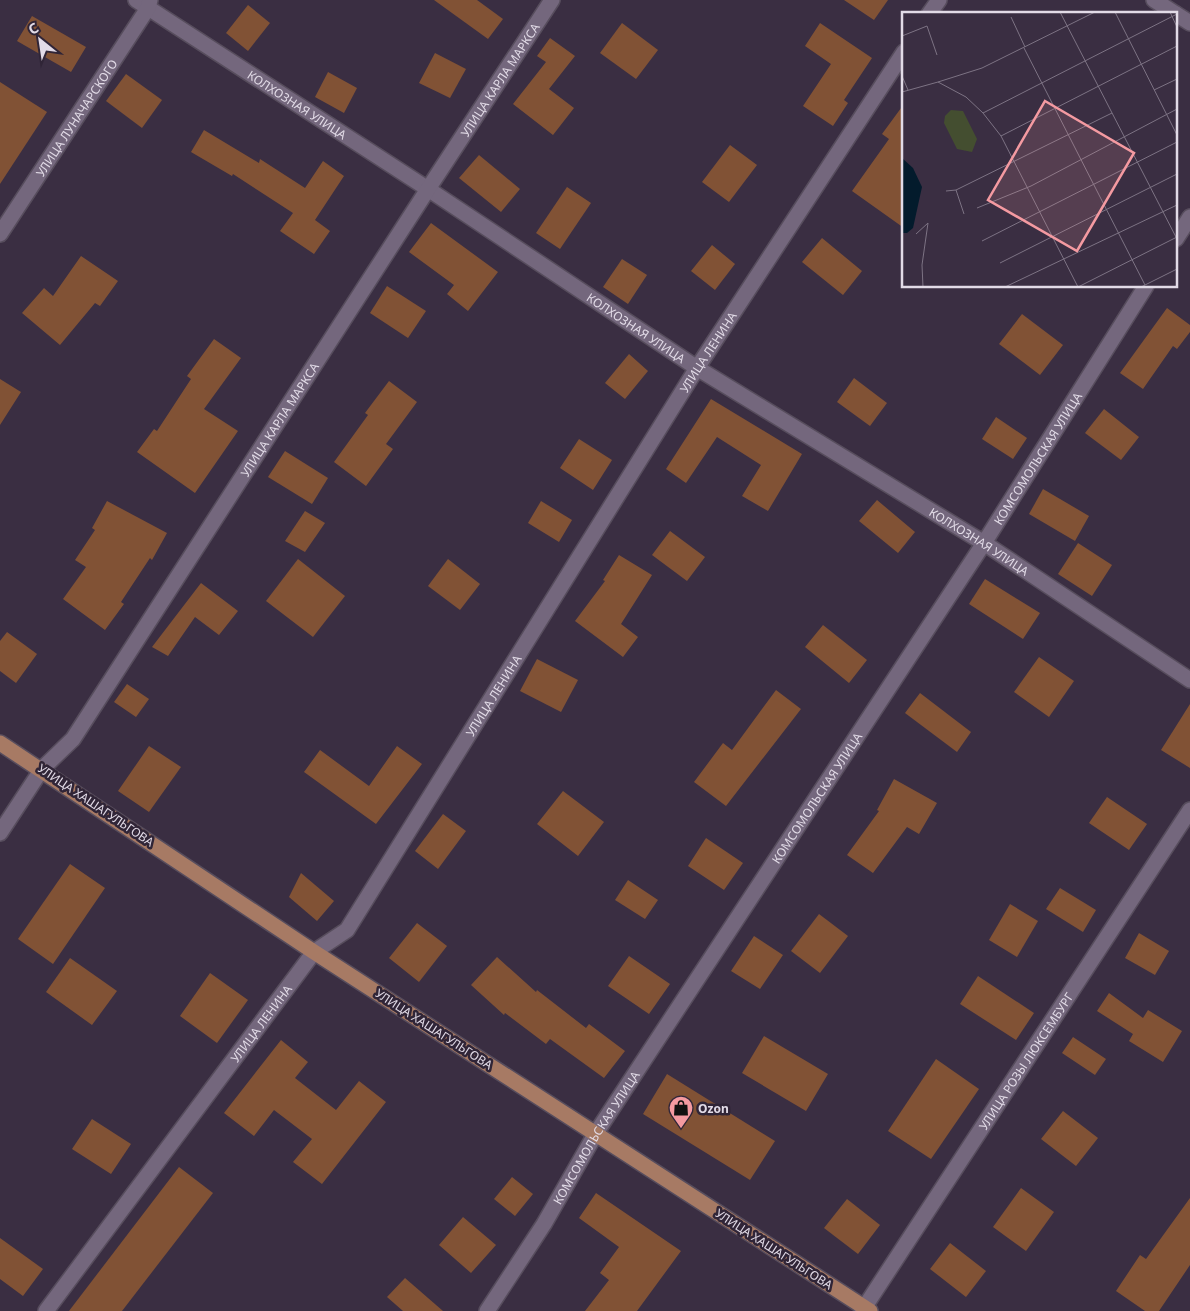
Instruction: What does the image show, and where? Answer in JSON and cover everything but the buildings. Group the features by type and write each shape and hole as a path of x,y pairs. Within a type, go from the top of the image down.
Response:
{"main road":[{"name":"УЛИЦА ХАШАГУЛЬГОВА","path":"0,743 42,769 314,952 596,1133 865,1310"}],"street":[{"name":"УЛИЦА КАРЛА МАРКСА","path":"0,832 42,769 73,739 552,0"},
{"path":"930,12 939,0"},
{"path":"1154,0 1173,12"},
{"name":"КОЛХОЗНАЯ УЛИЦА","path":"144,3 697,368 984,543 1190,680"},
{"name":"УЛИЦА ЛУНАЧАРСКОГО","path":"0,234 144,3"},
{"path":"1178,15 1190,23"},
{"name":"УЛИЦА ЛЕНИНА","path":"46,1311 314,952 347,930 697,368 902,55"},
{"path":"1178,236 1190,217"},
{"name":"КОМСОМОЛЬСКАЯ УЛИЦА","path":"487,1311 544,1224 596,1133 984,543 1145,288"},
{"name":"УЛИЦА РОЗЫ ЛЮКСЕМБУРГ","path":"865,1310 1190,810"}],"place":[{"name":"Ozon","path":"681,1129"}]}
